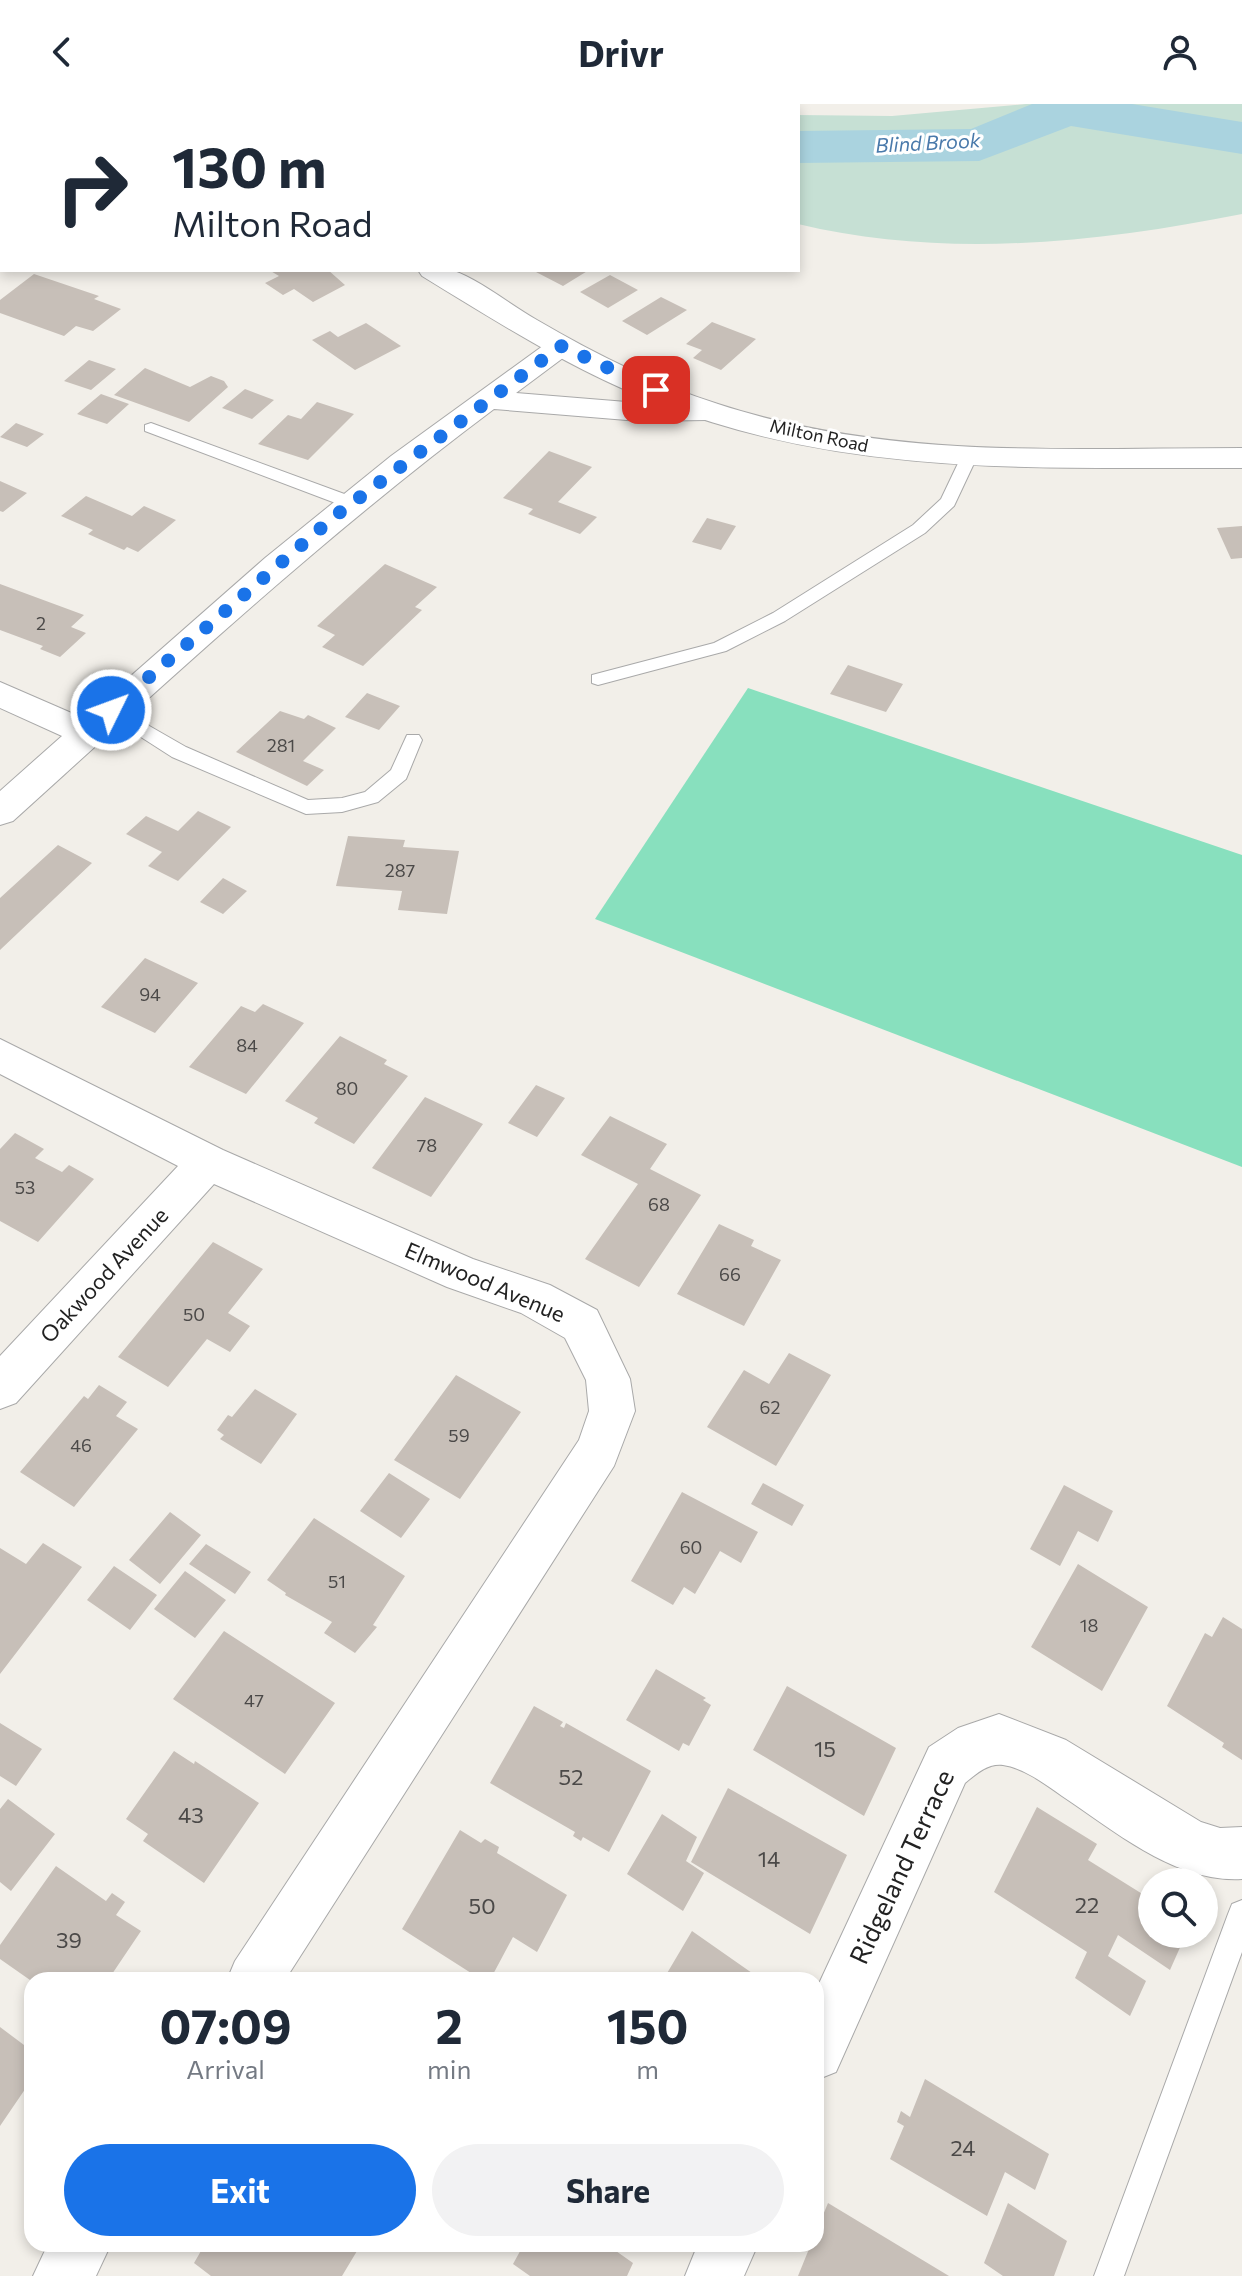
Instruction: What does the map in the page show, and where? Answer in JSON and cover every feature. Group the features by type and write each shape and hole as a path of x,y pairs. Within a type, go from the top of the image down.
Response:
{"street":[{"name":"Milton Road","path":"435,272 561,346 707,411 869,447 969,457 1242,458"},
{"path":"0,812 352,503 561,346"},
{"path":"490,400 639,412 707,411"},
{"path":"0,694 99,722"},
{"name":"Elmwood Avenue","path":"0,1055 208,1162 462,1274 535,1299 581,1324 608,1379 612,1411 598,1451 259,1972"},
{"name":"Oakwood Avenue","path":"0,1388 208,1162"},
{"name":"Ridgeland Terrace","path":"824,2034 947,1765 968,1748 999,1738 1034,1751 1068,1767 1198,1850 1231,1857 1242,1853"},
{"path":"62,2276 77,2252"},
{"path":"714,2276 725,2252"}],"lane":[{"path":"151,428 352,503"},
{"path":"598,679 720,647 779,617 919,529 948,502 969,457"},
{"path":"99,722 179,752 306,807 342,805 371,797 399,774 413,740"},
{"path":"1109,2276 1242,1914"}],"green space":[{"path":"1026,104 1242,104 1242,214 1132,233 1020,243 908,241 853,235 800,224 800,115 892,116"},
{"path":"748,688 1242,855 1242,1167 595,919"}],"building":[{"path":"272,272 330,272 345,285 313,302 294,289 283,295 265,283 279,276"},
{"path":"536,272 586,272 563,286"},
{"path":"34,274 99,296 94,299 121,309 93,331 76,326 64,336 0,313 0,300"},
{"path":"610,275 638,290 608,308 580,292"},
{"path":"661,297 687,310 647,335 622,321"},
{"path":"712,322 756,339 721,370 693,358 702,350 686,344"},
{"path":"366,323 401,346 355,370 312,340 330,331 338,337"},
{"path":"89,360 116,369 91,390 64,381"},
{"path":"145,368 190,387 211,376 224,381 228,387 189,422 114,395"},
{"path":"245,389 274,400 252,419 222,408"},
{"path":"101,394 129,404 107,424 77,414"},
{"path":"317,402 354,414 308,460 258,444 288,415 301,419"},
{"path":"16,423 44,434 27,447 0,437"},
{"path":"549,451 592,467 558,502 597,517 580,534 528,514 533,509 503,498"},
{"path":"0,481 27,493 3,512 0,511"},
{"path":"86,496 132,516 144,506 176,520 138,552 127,547 124,550 88,534 93,530 61,516"},
{"path":"707,518 736,526 721,550 692,542"},
{"path":"1242,526 1242,558 1231,559 1217,528"},
{"path":"385,564 437,587 415,607 422,610 363,666 322,647 335,635 317,626"},
{"path":"0,584 84,615 71,627 86,633 60,657 40,649 43,646 0,630"},
{"path":"848,665 903,684 886,712 830,694"},
{"path":"367,693 400,706 379,730 345,717"},
{"path":"280,711 304,719 308,715 336,728 303,761 324,770 307,786 236,752"},
{"path":"198,811 231,827 178,881 148,866 162,852 126,834 146,816 178,831"},
{"path":"348,836 405,840 403,847 459,851 447,914 398,910 402,891 336,886"},
{"path":"58,845 92,863 0,950 0,898"},
{"path":"223,878 247,891 223,914 200,902"},
{"path":"145,958 198,983 155,1033 101,1007"},
{"path":"263,1004 304,1023 246,1094 189,1067 241,1006 255,1012"},
{"path":"340,1036 387,1060 384,1064 408,1076 354,1144 314,1123 318,1118 285,1101"},
{"path":"536,1085 565,1098 537,1137 508,1123"},
{"path":"425,1097 483,1124 431,1197 372,1168"},
{"path":"610,1116 667,1144 650,1169 701,1195 639,1287 585,1259 638,1184 581,1155"},
{"path":"15,1133 44,1149 35,1158 62,1172 69,1165 94,1179 38,1242 0,1221 0,1149"},
{"path":"719,1224 754,1240 751,1246 781,1260 744,1326 677,1294"},
{"path":"213,1242 263,1269 228,1313 250,1326 230,1352 207,1339 168,1387 118,1357"},
{"path":"789,1353 831,1375 776,1466 707,1427 744,1370 769,1384"},
{"path":"456,1375 521,1412 460,1499 394,1460"},
{"path":"99,1385 127,1402 116,1416 138,1429 74,1507 20,1472 84,1396 88,1399"},
{"path":"255,1389 297,1414 261,1464 220,1439 224,1435 217,1430"},
{"path":"389,1473 430,1499 401,1538 360,1511"},
{"path":"763,1483 804,1505 792,1526 751,1504"},
{"path":"1064,1485 1113,1511 1098,1542 1078,1531 1060,1566 1030,1549"},
{"path":"682,1492 758,1532 741,1563 720,1551 695,1594 684,1587 673,1605 631,1581"},
{"path":"170,1512 201,1535 160,1584 129,1560"},
{"path":"314,1518 405,1576 373,1625 377,1627 355,1653 324,1633 332,1622 285,1595 267,1580"},
{"path":"43,1543 82,1567 0,1674 0,1548 26,1564"},
{"path":"206,1544 251,1572 235,1594 189,1564"},
{"path":"1078,1564 1148,1607 1102,1691 1031,1647"},
{"path":"114,1566 157,1595 130,1630 87,1600"},
{"path":"185,1571 226,1600 195,1638 154,1609"},
{"path":"1223,1617 1242,1629 1242,1760 1222,1747 1224,1743 1167,1706 1205,1633 1212,1637"},
{"path":"224,1631 335,1703 285,1774 173,1699"},
{"path":"656,1669 706,1698 703,1700 711,1705 689,1746 683,1743 679,1751 626,1720"},
{"path":"787,1686 896,1748 864,1816 753,1750"},
{"path":"534,1706 563,1722 560,1726 564,1728 566,1723 651,1771 609,1852 583,1837 581,1841 573,1836 575,1832 490,1783"},
{"path":"0,1723 42,1749 16,1786 0,1776"},
{"path":"174,1751 194,1764 195,1761 259,1803 204,1883 143,1841 148,1834 126,1819"},
{"path":"728,1788 847,1855 810,1934 691,1862"},
{"path":"8,1799 55,1834 11,1891 0,1882 0,1809"},
{"path":"1037,1807 1097,1844 1088,1860 1138,1891 1138,1948 1180,1948 1170,1970 1118,1935 1108,1956 1146,1981 1130,2016 1075,1978 1087,1952 994,1892"},
{"path":"662,1814 697,1837 686,1861 704,1873 683,1911 627,1874"},
{"path":"460,1830 481,1843 485,1839 499,1847 497,1853 567,1895 537,1952 513,1937 494,1972 469,1972 402,1929"},
{"path":"56,1866 106,1901 112,1893 125,1902 116,1915 141,1931 113,1972 24,1972 24,1976 0,1959 0,1945"},
{"path":"692,1931 751,1972 668,1972"},
{"path":"0,2027 24,2045 24,2091 0,2126"},
{"path":"925,2079 1049,2154 1035,2190 1005,2172 987,2216 890,2159 904,2126 897,2122 901,2111 910,2117"},
{"path":"828,2203 949,2276 798,2276 808,2252 824,2252 824,2213"},
{"path":"1008,2203 1067,2241 1054,2276 1003,2276 984,2263"},
{"path":"200,2252 356,2252 342,2276 211,2276 194,2263"},
{"path":"520,2252 617,2252 633,2263 627,2276 530,2276 513,2264"}],"waterway":[{"name":"Blind Brook","path":"800,147 979,145 1066,109 1242,138"}],"route":[{"path":"111,710 335,516 561,346 656,390"}]}
